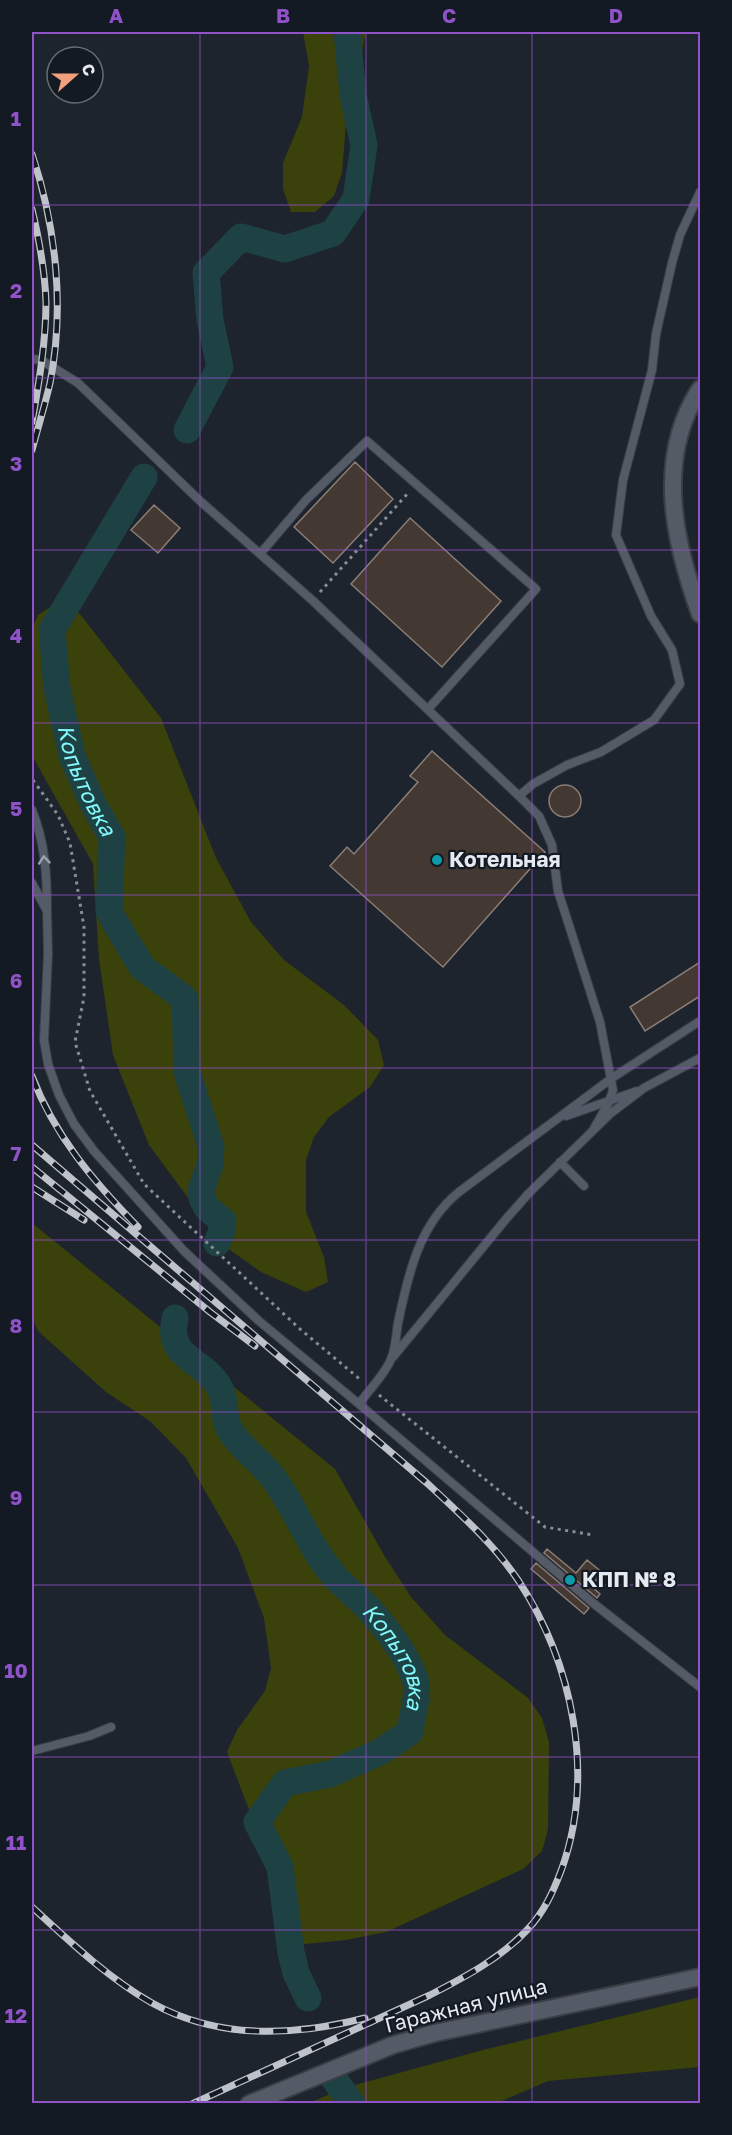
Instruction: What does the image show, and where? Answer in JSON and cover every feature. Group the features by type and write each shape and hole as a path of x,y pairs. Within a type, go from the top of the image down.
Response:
{"street":[{"path":"700,389 683,421 674,450 673,483 682,554 700,614"},
{"name":"Гаражная улица","path":"249,2103 348,2062 425,2036 700,1977"}],"lane":[{"path":"519,796 533,784 567,765 601,752 654,720 680,684 672,650 651,616 616,535 623,480 652,370 656,334 672,263 680,235 700,192"},
{"path":"32,359 41,360 78,383 199,500 429,708 538,816 552,845 558,891 600,1022 612,1078 613,1090 593,1130"},
{"path":"260,554 306,500 367,441 537,589 429,708"},
{"path":"32,810 43,851 47,911 48,954 44,1040 48,1064 59,1095 74,1124 114,1174 184,1251 258,1321 593,1603 700,1687"},
{"path":"32,883 47,911"},
{"path":"391,1360 405,1292 424,1235 439,1211 459,1192 612,1078 700,1021"},
{"path":"359,1404 391,1360 506,1219 560,1162 611,1113 644,1088 700,1058"},
{"path":"558,1118 644,1088"},
{"path":"560,1162 584,1186"},
{"path":"32,1751 89,1736 111,1727"}],"path":[{"path":"312,600 417,484"},
{"path":"33,780 58,815 70,843 84,927 84,997 75,1042 90,1091 144,1184 300,1329 370,1389 545,1527 593,1535"}],"green space":[{"path":"303,32 366,32 346,123 342,173 334,196 315,212 291,212 283,189 283,163 302,117 309,66"},
{"path":"60,601 80,614 161,718 216,858 251,922 284,960 344,1005 378,1040 384,1065 370,1087 329,1117 314,1137 306,1160 306,1212 324,1257 328,1282 306,1292 261,1272 223,1245 149,1145 113,1055 99,959 93,864 34,759 32,744 32,628 38,615"},
{"path":"32,1223 335,1469 411,1597 445,1635 528,1698 542,1718 549,1742 548,1829 542,1851 523,1869 386,1932 346,1940 305,1944 284,1940 272,1870 227,1752 237,1730 265,1691 271,1668 264,1618 238,1548 186,1458 150,1421 106,1392 38,1331 32,1318"},
{"path":"700,1997 700,2067 548,2081 497,2103 309,2103 344,2088 483,2050"}],"building":[{"path":"355,462 393,499 333,563 294,527"},
{"path":"154,505 180,528 158,553 131,530"},
{"path":"410,518 501,601 442,667 351,584"},
{"name":"Котельная","path":"432,751 545,852 443,967 330,866 347,847 354,854 418,782 410,776"},
{"path":"565,785 576,790 581,801 576,812 565,817 554,812 549,801 554,790"},
{"path":"700,962 700,996 645,1031 630,1007"},
{"path":"547,1549 576,1573 587,1560 603,1573 591,1586 600,1594 597,1598 544,1553"},
{"path":"536,1563 589,1608 584,1614 531,1569"}],"waterway":[{"name":"Копытовка","path":"187,430 220,367 210,320 206,273 241,237 285,249 333,233 356,199 364,145 353,95 347,32"},
{"name":"Копытовка","path":"144,477 52,630 57,688 72,756 93,804 112,837 109,912 142,967 185,999 187,1072 211,1147 210,1165 201,1190 202,1198 207,1208 223,1221 217,1243"},
{"name":"Копытовка","path":"175,1318 176,1342 180,1350 211,1376 218,1385 231,1432 274,1479 327,1567 388,1632 408,1663 417,1688 410,1732 380,1752 330,1774 285,1783 257,1822 280,1867 291,1952 296,1973 308,1998"},
{"name":"Копытовка","path":"335,2080 352,2104"}],"railway":[{"path":"32,154 52,238 57,296 55,354 50,383 32,450"},
{"path":"32,209 41,255 46,302 40,377 32,422"},
{"path":"32,1076 52,1118 77,1157 138,1227"},
{"path":"32,1145 428,1484 487,1541 518,1580 537,1612 553,1647 565,1684 573,1721 577,1759 577,1797 571,1835 561,1871 551,1894 539,1916 528,1929 494,1958 430,1995 192,2104"},
{"path":"32,1167 255,1346"},
{"path":"32,1187 84,1220"},
{"path":"32,1907 89,1958 120,1982 152,2003 177,2015 230,2029 257,2031 311,2028 365,2018"}],"place":[{"name":"Котельная","path":"437,860"},
{"name":"КПП № 8","path":"570,1580"}]}
